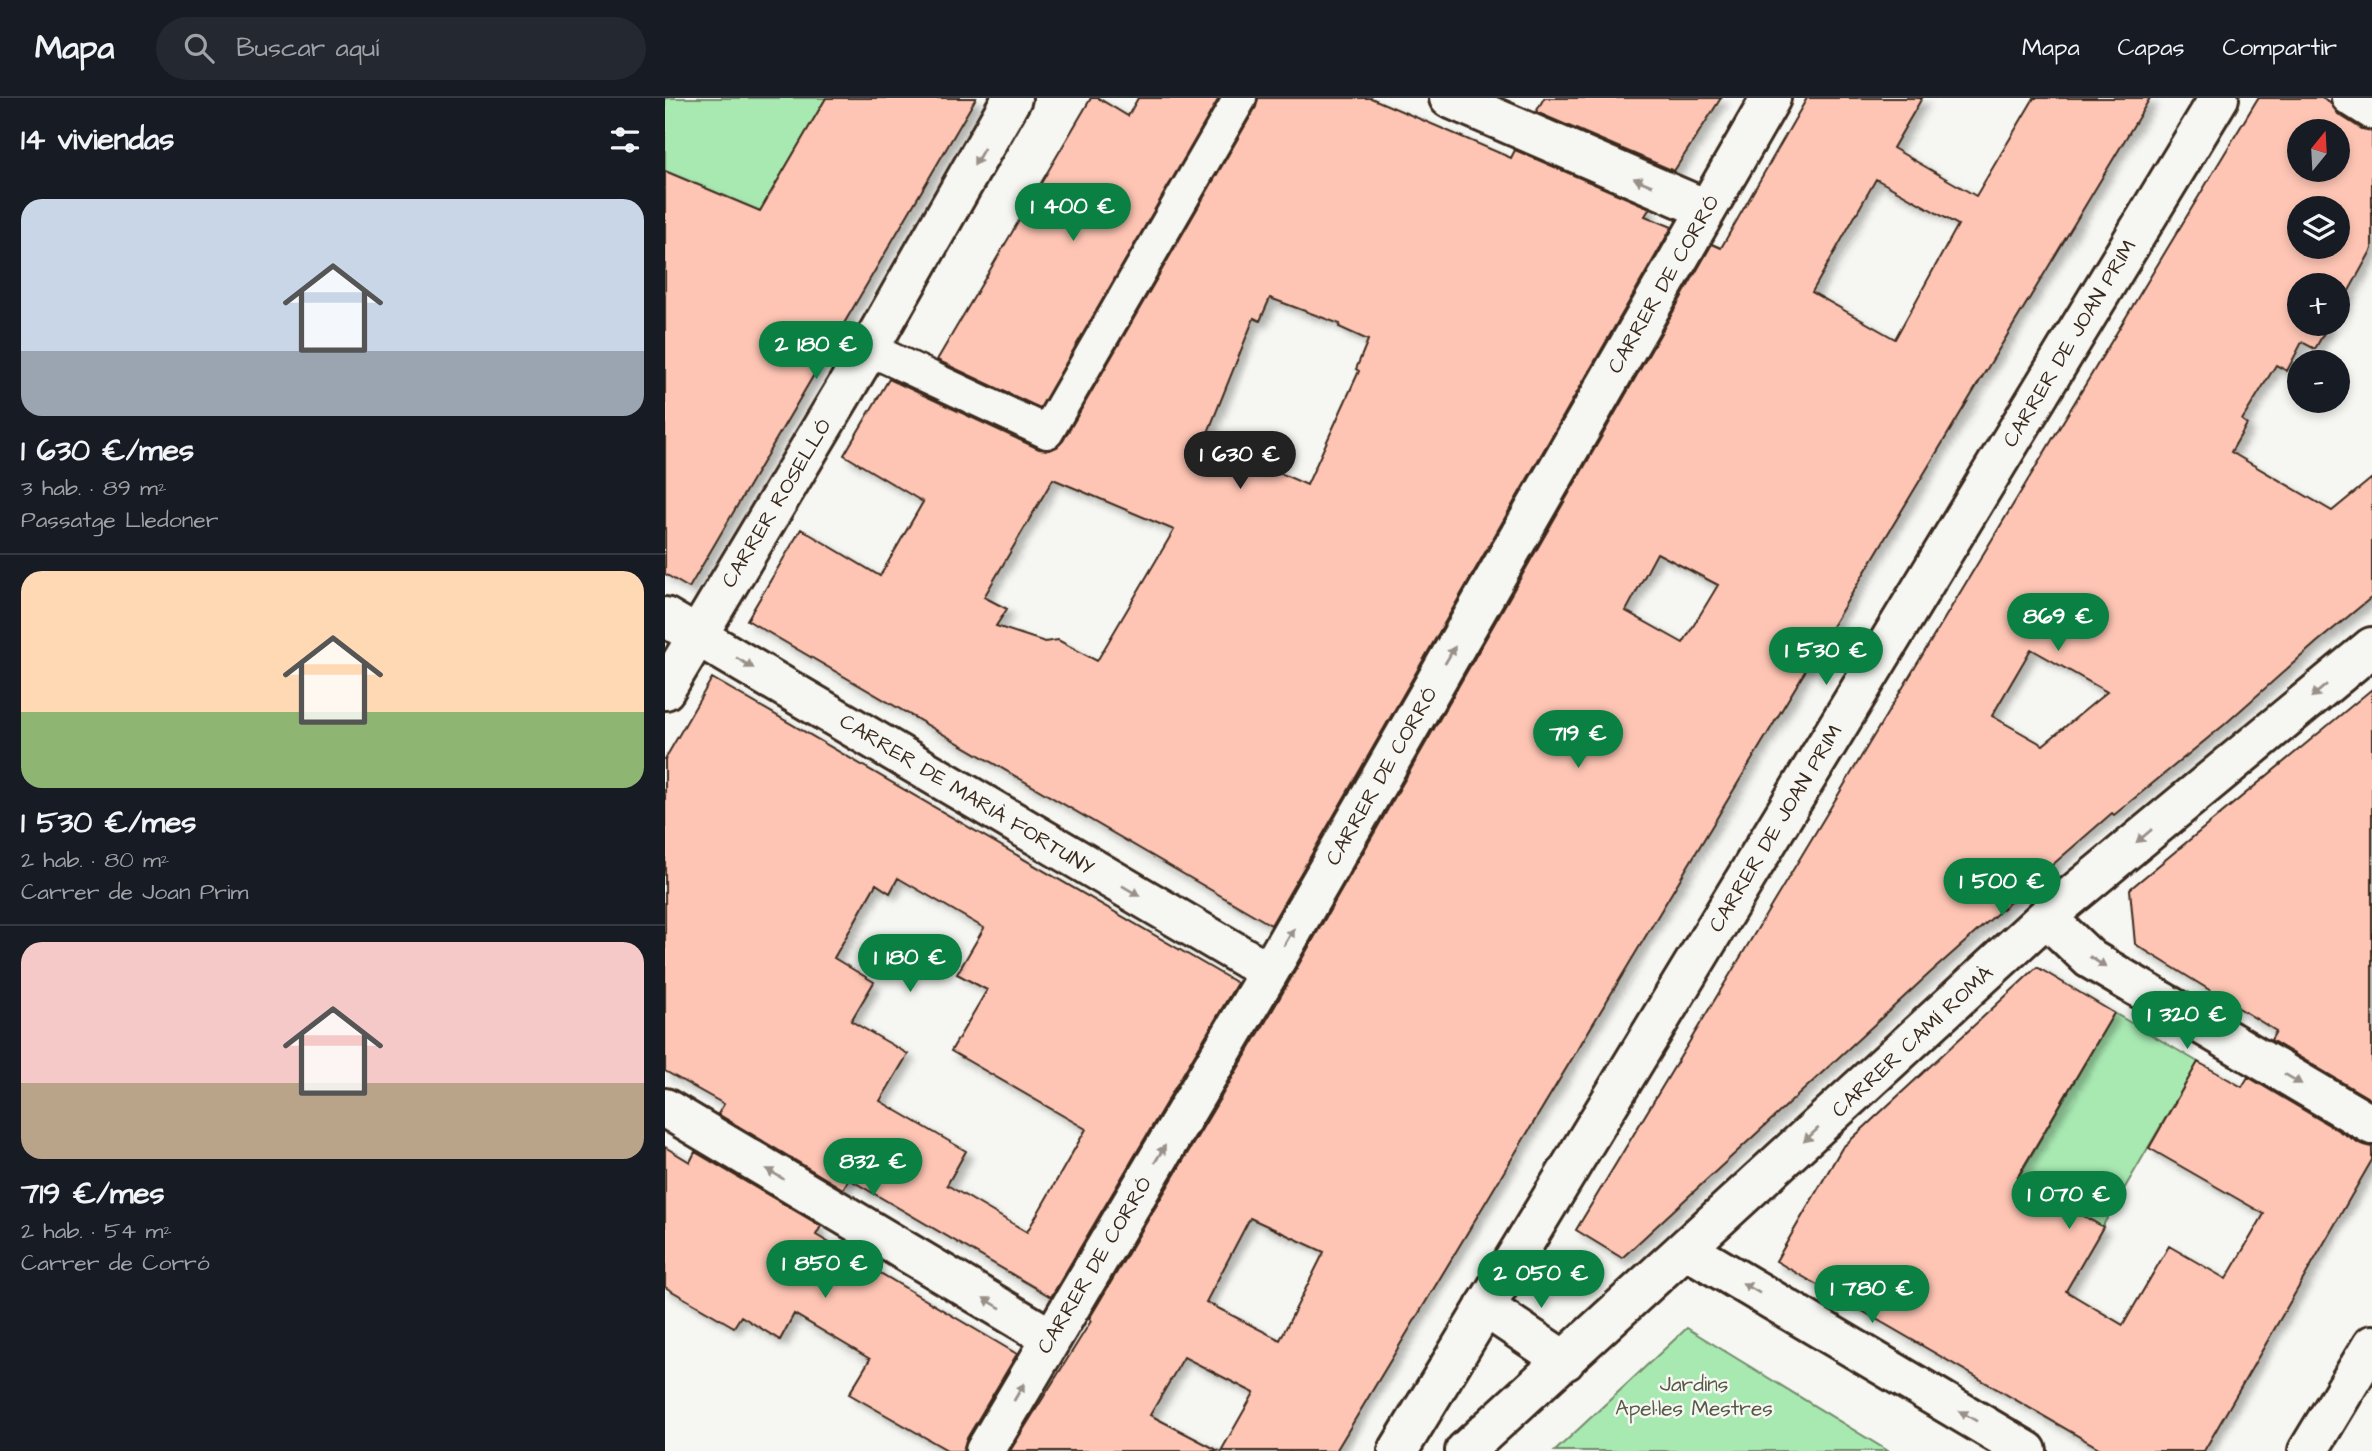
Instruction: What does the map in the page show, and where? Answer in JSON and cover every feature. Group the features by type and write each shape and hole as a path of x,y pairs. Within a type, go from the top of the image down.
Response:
{"street":[{"name":"CARRER ROSELLÓ","path":"665,690 681,626 869,349 1012,98"},
{"path":"869,349 1047,432 1240,98"},
{"path":"1449,98 1706,209"},
{"name":"CARRER DE CORRÓ","path":"985,1451 1269,972 1771,98"},
{"name":"CARRER DE JOAN PRIM","path":"1398,1451 2219,98"},
{"path":"2348,98 2372,113"},
{"name":"CARRER DE MARIÀ FORTUNY","path":"681,626 1269,972"},
{"name":"CARRER CAMÍ ROMÀ","path":"1479,1447 1565,1361 2046,917 2372,647"},
{"path":"2046,917 2090,958 2372,1125"},
{"path":"665,1108 1051,1338"},
{"path":"1686,1249 2027,1451"},
{"path":"1485,1307 1565,1361"},
{"path":"2308,1451 2372,1345"}],"green space":[{"path":"665,98 826,98 760,211 665,171"},
{"path":"2114,1013 2198,1062 2102,1227 2018,1178"},
{"name":"Jardins Apel·les Mestres","path":"1687,1328 1888,1451 1555,1451"}],"building":[{"path":"826,98 976,98 689,588 665,574 665,171 760,211"},
{"path":"1091,98 1098,98 1128,116 1138,98 1219,98 1040,408 937,360"},
{"path":"1258,98 1371,98 1511,158 1515,150 1650,208 1645,216 1672,227 1271,925 747,620 801,529 880,576 923,502 844,455 889,379 1039,449 1049,450 1063,441 1256,107","holes":["1270,298 1340,324 1339,327 1368,340 1356,369 1359,371 1307,485 1205,440 1254,318 1260,321","1053,479 1174,530 1097,661 1058,640 1045,642 996,626 1007,609 984,597"]},
{"path":"1544,98 1721,98 1674,171 1536,112"},
{"path":"1807,98 1922,98 1893,148 1976,196 2034,98 2150,98 1336,1451 1221,1451 1254,1393 1184,1357 1150,1415 1219,1451 1010,1451 1091,1321 1089,1319 1275,1006 1712,244 1721,248","holes":["1876,179 1958,225 1895,339 1812,292","1657,553 1718,585 1683,643 1626,611","1250,1218 1324,1252 1280,1340 1206,1302"]},
{"path":"2258,98 2323,98 2346,119 2287,119 2287,182 2350,182 2350,122 2362,129 2372,131 2372,249 2350,289 2350,273 2287,273 2287,336 2322,336 2315,349 2302,342 2298,350 2287,350 2287,371 2276,365 2242,420 2247,424 2231,452 2332,511 2372,478 2372,597 2224,725 2114,815 2112,813 2027,887 1930,973 1622,1258 1576,1230","holes":["2031,649 2107,692 2043,745 1992,716"]},
{"path":"712,678 1237,983 1051,1297 849,1179 843,1189 718,1114 724,1104 665,1071 665,759","holes":["898,878 984,928 957,974 987,990 951,1051 1086,1129 1027,1232 947,1185 966,1151 880,1101 908,1054 851,1021 874,982 834,958 876,884 890,893"]},
{"path":"2372,689 2372,1100 2271,1040 2276,1031 2135,944 2130,889"},
{"path":"2037,967 2114,1013 2017,1178 2103,1227 2066,1291 2123,1325 2169,1246 2226,1279 2264,1214 2149,1148 2198,1062 2242,1087 2248,1077 2361,1144 2372,1147 2372,1160 2204,1451 2104,1451 1776,1261 1842,1148"},
{"path":"665,1147 690,1162 695,1152 821,1226 816,1235 1017,1354 966,1440 963,1451 949,1451 849,1394 870,1359 794,1314 780,1340 741,1316 734,1327 665,1287"}]}
